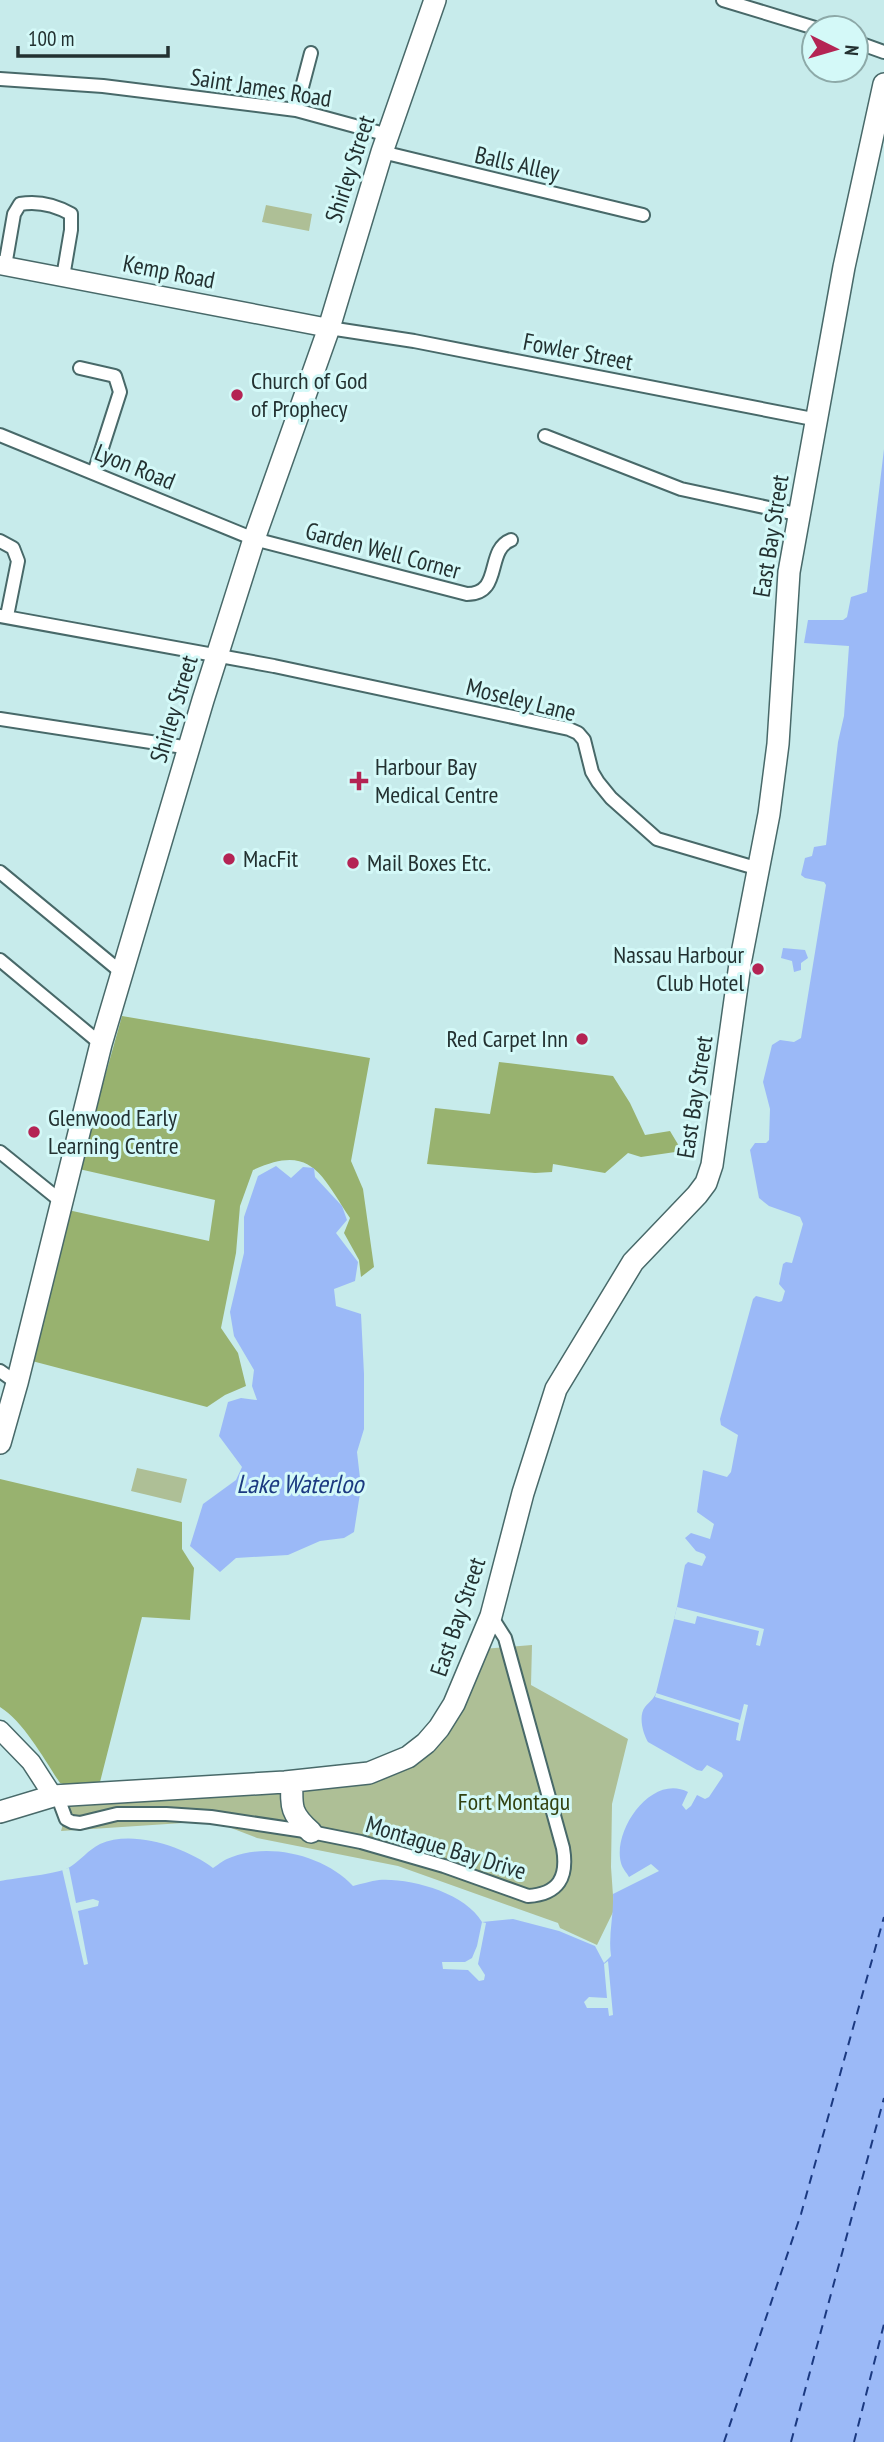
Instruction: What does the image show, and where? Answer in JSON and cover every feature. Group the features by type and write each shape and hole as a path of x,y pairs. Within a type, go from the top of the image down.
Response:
{"highway":[{"name":"Shirley Street","path":"0,1443 9,1377 62,1202 121,972 254,539 328,328 432,1"},
{"name":"East Bay Street","path":"0,1812 52,1796 292,1782 369,1773 408,1757 426,1743 454,1704 491,1616 523,1493 556,1389 633,1262 706,1183 717,1140 740,964 759,869 778,744 789,572 844,267 884,84"},
{"path":"292,1782 291,1800 296,1819 311,1832"}],"street":[{"path":"723,0 800,24"},
{"path":"296,110 311,53"},
{"name":"Saint James Road","path":"0,79 103,86 296,110 385,143"},
{"name":"Balls Alley","path":"385,143 643,215"},
{"path":"2,265 14,214 20,204 29,202 58,207 71,214 63,277"},
{"name":"Kemp Road","path":"2,265 328,328"},
{"name":"Fowler Street","path":"328,328 414,341 818,420"},
{"path":"80,368 115,376 119,383 120,392 94,473"},
{"name":"Lyon Road","path":"0,435 254,539"},
{"path":"545,436 681,489 801,515"},
{"name":"Garden Well Corner","path":"254,539 467,594 477,594 485,590 500,547 511,540"},
{"path":"0,541 13,548 18,561 4,616"},
{"name":"Moseley Lane","path":"4,616 274,666 569,729 584,740 592,772 598,782 611,798 657,839 759,869"},
{"path":"0,719 190,748"},
{"path":"0,872 121,972"},
{"path":"0,960 101,1044"},
{"path":"0,1152 62,1202"},
{"name":"Montague Bay Drive","path":"52,1796 60,1803 66,1819 72,1822 80,1823 117,1814 166,1814 211,1817 311,1832 361,1842 444,1866 528,1896 541,1895 554,1888 562,1878 565,1863 560,1833 505,1638 491,1616"},
{"path":"0,1730 31,1762 52,1796"}],"green space":[{"path":"266,205 312,214 309,231 262,222"},
{"path":"122,1016 370,1058 351,1161 363,1189 374,1267 361,1277 359,1260 344,1233 350,1218 331,1188 312,1167 289,1160 253,1170 240,1206 236,1253 221,1328 238,1353 246,1386 207,1407 32,1361 68,1210 209,1241 215,1200 79,1169"},
{"path":"499,1062 613,1076 645,1135 670,1131 682,1151 641,1157 628,1153 605,1173 553,1164 552,1172 535,1173 427,1164 435,1108 490,1114"},
{"path":"137,1468 187,1479 181,1503 131,1491"},
{"path":"0,1479 182,1522 182,1549 194,1568 190,1620 142,1617 99,1786 74,1787 60,1783 25,1731 0,1707"},
{"name":"Fort Montagu","path":"532,1645 531,1685 628,1739 612,1804 611,1867 614,1910 597,1945 560,1928 558,1923 398,1866 257,1838 213,1821 61,1831 70,1801 300,1789 425,1754 483,1649"}],"water":[{"path":"884,449 884,2442 0,2442 0,1881 64,1869 96,1846 114,1840 159,1843 189,1854 213,1868 227,1859 247,1853 280,1852 313,1860 342,1876 353,1886 379,1880 421,1885 450,1895 474,1912 482,1922 513,1919 559,1931 595,1946 604,1963 611,1956 613,1894 659,1871 651,1864 629,1877 623,1869 620,1850 629,1821 649,1797 661,1790 674,1788 688,1792 682,1805 686,1810 697,1795 705,1799 709,1797 723,1776 707,1765 702,1771 697,1770 648,1742 643,1730 642,1715 656,1693 685,1565 688,1562 702,1566 706,1557 696,1551 685,1538 691,1533 710,1539 714,1524 697,1512 703,1470 727,1477 731,1472 738,1435 721,1425 720,1419 753,1299 756,1296 782,1301 785,1291 779,1284 783,1264 792,1263 803,1224 800,1217 769,1206 759,1198 750,1150 755,1143 766,1143 769,1140 770,1109 763,1082 772,1045 780,1040 794,1042 801,1038 826,885 801,875 805,858 812,856 814,847 826,845 838,742 844,716 849,646 804,643 808,620 843,620 847,617 851,597 867,592"},
{"path":"783,948 805,950 808,958 801,963 801,970 794,972 792,961 781,958"},
{"name":"Lake Waterloo","path":"276,1166 291,1178 303,1167 314,1168 315,1177 342,1206 347,1220 336,1233 358,1262 355,1281 334,1289 336,1306 361,1314 364,1429 357,1452 361,1487 354,1532 344,1538 320,1541 288,1555 236,1558 220,1572 190,1546 203,1504 236,1480 242,1467 219,1436 228,1402 241,1398 257,1400 252,1386 254,1370 234,1336 230,1312 244,1253 244,1217 258,1176"}],"pier":[{"path":"677,1607 764,1629 760,1646 756,1645 759,1631 697,1616 695,1624 674,1619"},
{"path":"656,1693 740,1720 744,1704 748,1705 740,1741 736,1740 739,1723 655,1697"},
{"path":"69,1868 76,1903 93,1899 99,1901 98,1906 78,1911 88,1964 84,1965 62,1869"},
{"path":"482,1922 486,1923 478,1964 485,1975 484,1980 479,1981 468,1970 443,1969 442,1962 465,1962 472,1958"},
{"path":"608,1961 613,2015 609,2016 608,2008 587,2008 584,2002 589,1997 607,1998 604,1964"}],"ferry route":[{"path":"724,2442 801,2214 884,1917"},
{"path":"791,2442 884,2098"},
{"path":"854,2442 884,2324"}],"place":[{"name":"Church of God of Prophecy","path":"237,395"},
{"name":"Harbour Bay Medical Centre","path":"359,781"},
{"name":"MacFit","path":"229,859"},
{"name":"Mail Boxes Etc.","path":"353,863"},
{"name":"Nassau Harbour Club Hotel","path":"758,969"},
{"name":"Red Carpet Inn","path":"582,1039"},
{"name":"Glenwood Early Learning Centre","path":"34,1132"}]}
